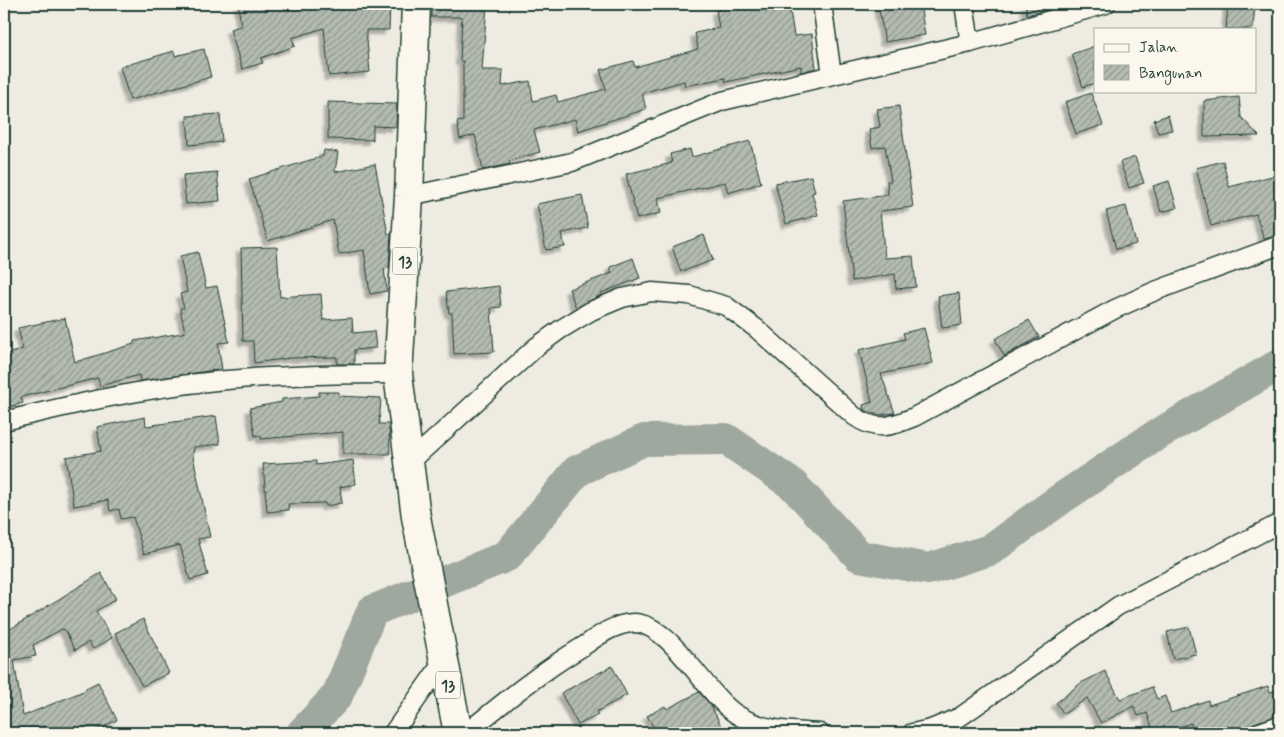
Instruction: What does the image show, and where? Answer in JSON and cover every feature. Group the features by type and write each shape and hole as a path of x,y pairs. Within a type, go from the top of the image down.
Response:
{"highway":[{"name":"13","path":"416,4 409,196 398,374 411,461 416,517 458,733"}],"street":[{"path":"822,4 832,75"},
{"path":"964,4 970,42"},
{"path":"409,196 572,162 722,101 970,42 1106,4"},
{"path":"411,461 536,347 590,311 622,298 652,292 689,294 726,306 757,329 854,416 867,425 881,428 914,416 1115,309 1155,291 1280,244"},
{"path":"4,422 101,399 215,381 283,375 398,374"},
{"path":"912,733 931,729 960,717 1118,606 1280,523"},
{"path":"466,733 539,673 618,626 635,623 654,630 668,641 720,702 736,715 758,725 779,730 820,733"},
{"path":"393,733 441,649"},
{"path":"1257,733 1280,725"}],"building":[{"path":"238,4 390,4 389,30 366,30 370,72 329,76 324,28 292,38 295,46 261,58 263,63 242,69 230,29 241,26"},
{"path":"431,4 487,4 482,70 503,70 502,86 530,81 533,101 556,95 558,102 606,89 600,70 633,61 635,67 698,49 695,33 719,28 716,10 746,4 789,4 794,36 812,34 816,68 801,72 801,66 726,82 725,78 685,86 684,81 642,93 646,109 578,131 575,119 534,130 540,152 509,161 510,164 483,170 475,135 460,139 457,122 463,121 463,61 460,61 462,17 431,17"},
{"path":"878,4 920,4 925,35 885,42"},
{"path":"1025,4 1068,4 1027,15"},
{"path":"1228,4 1255,4 1253,28 1226,28"},
{"path":"1094,46 1094,83 1083,87 1072,54"},
{"path":"204,49 211,77 130,100 120,67 174,51 175,56"},
{"path":"1091,93 1103,125 1076,134 1065,102"},
{"path":"1239,97 1241,117 1259,136 1204,137 1204,101"},
{"path":"328,102 397,104 396,127 373,126 373,140 328,139"},
{"path":"899,106 913,207 880,211 885,258 913,256 916,287 896,289 895,274 852,281 843,201 888,195 887,181 891,181 885,146 872,148 869,129 880,127 877,109"},
{"path":"220,114 222,142 189,145 187,116"},
{"path":"1168,115 1172,130 1158,133 1154,120"},
{"path":"750,141 761,183 728,193 725,182 658,198 661,213 637,219 626,174 672,163 670,154 690,149 692,157"},
{"path":"324,150 338,152 335,172 375,164 388,234 391,233 389,268 384,269 387,291 370,294 364,250 339,254 333,220 268,241 249,179 323,156"},
{"path":"1135,157 1144,183 1129,188 1120,162"},
{"path":"1223,161 1229,187 1280,174 1280,235 1264,239 1256,214 1211,226 1196,168"},
{"path":"217,172 220,201 186,204 183,175"},
{"path":"811,176 815,192 812,193 818,215 786,224 775,183"},
{"path":"1169,181 1177,208 1161,212 1153,186"},
{"path":"582,195 588,228 562,233 565,247 546,250 537,204"},
{"path":"1126,206 1136,244 1116,249 1106,211"},
{"path":"704,235 713,260 681,272 672,247"},
{"path":"277,247 280,297 321,294 323,320 352,318 353,333 374,331 376,348 354,350 354,364 337,364 337,357 290,358 254,363 253,341 243,341 241,248"},
{"path":"198,252 206,288 217,286 229,342 218,343 222,369 140,381 139,375 100,386 98,378 21,397 23,403 4,408 4,355 23,349 18,328 65,318 75,362 134,344 134,341 185,332 180,308 184,308 180,294 187,292 180,256"},
{"path":"633,258 640,278 601,293 601,295 576,308 569,289 612,273 610,267"},
{"path":"499,286 501,307 491,308 494,352 454,354 452,313 449,313 446,292"},
{"path":"959,293 962,325 942,328 938,296"},
{"path":"1029,320 1039,337 1004,356 995,339"},
{"path":"924,328 933,363 881,374 895,413 878,415 864,410 863,405 872,402 859,350 905,339 903,333"},
{"path":"319,392 339,392 339,396 381,398 379,424 389,424 390,454 343,454 343,432 261,439 261,435 255,436 250,408 282,402 282,399 319,396"},
{"path":"216,416 220,444 194,447 193,456 210,537 198,539 208,575 190,580 180,545 144,554 133,517 121,519 119,509 110,511 108,500 74,506 66,457 101,451 97,427 145,417 146,426"},
{"path":"353,460 356,484 340,487 342,503 326,506 325,503 288,504 289,510 267,512 263,464 316,461 316,465"},
{"path":"101,573 116,599 96,611 112,638 93,649 89,642 75,650 64,629 33,645 36,656 14,660 23,716 86,690 86,688 98,682 117,720 91,733 48,733 45,726 4,733 4,633"},
{"path":"143,619 169,673 142,686 115,633"},
{"path":"1189,627 1196,654 1173,659 1167,632"},
{"path":"612,666 627,695 596,712 598,715 578,725 561,693"},
{"path":"1105,671 1120,699 1152,687 1157,699 1165,696 1171,713 1208,700 1209,705 1268,686 1270,692 1280,689 1280,715 1254,723 1247,732 1241,733 1194,733 1191,723 1162,733 1154,733 1147,713 1138,716 1134,706 1101,723 1087,698 1064,714 1056,703 1081,683"},
{"path":"699,692 710,704 725,733 657,733 647,716 665,706 667,709"}],"waterway":[{"path":"302,733 337,696 372,611 507,556 577,471 644,440 726,439 793,485 859,556 928,569 990,550 1062,498 1155,436 1280,364"}]}
